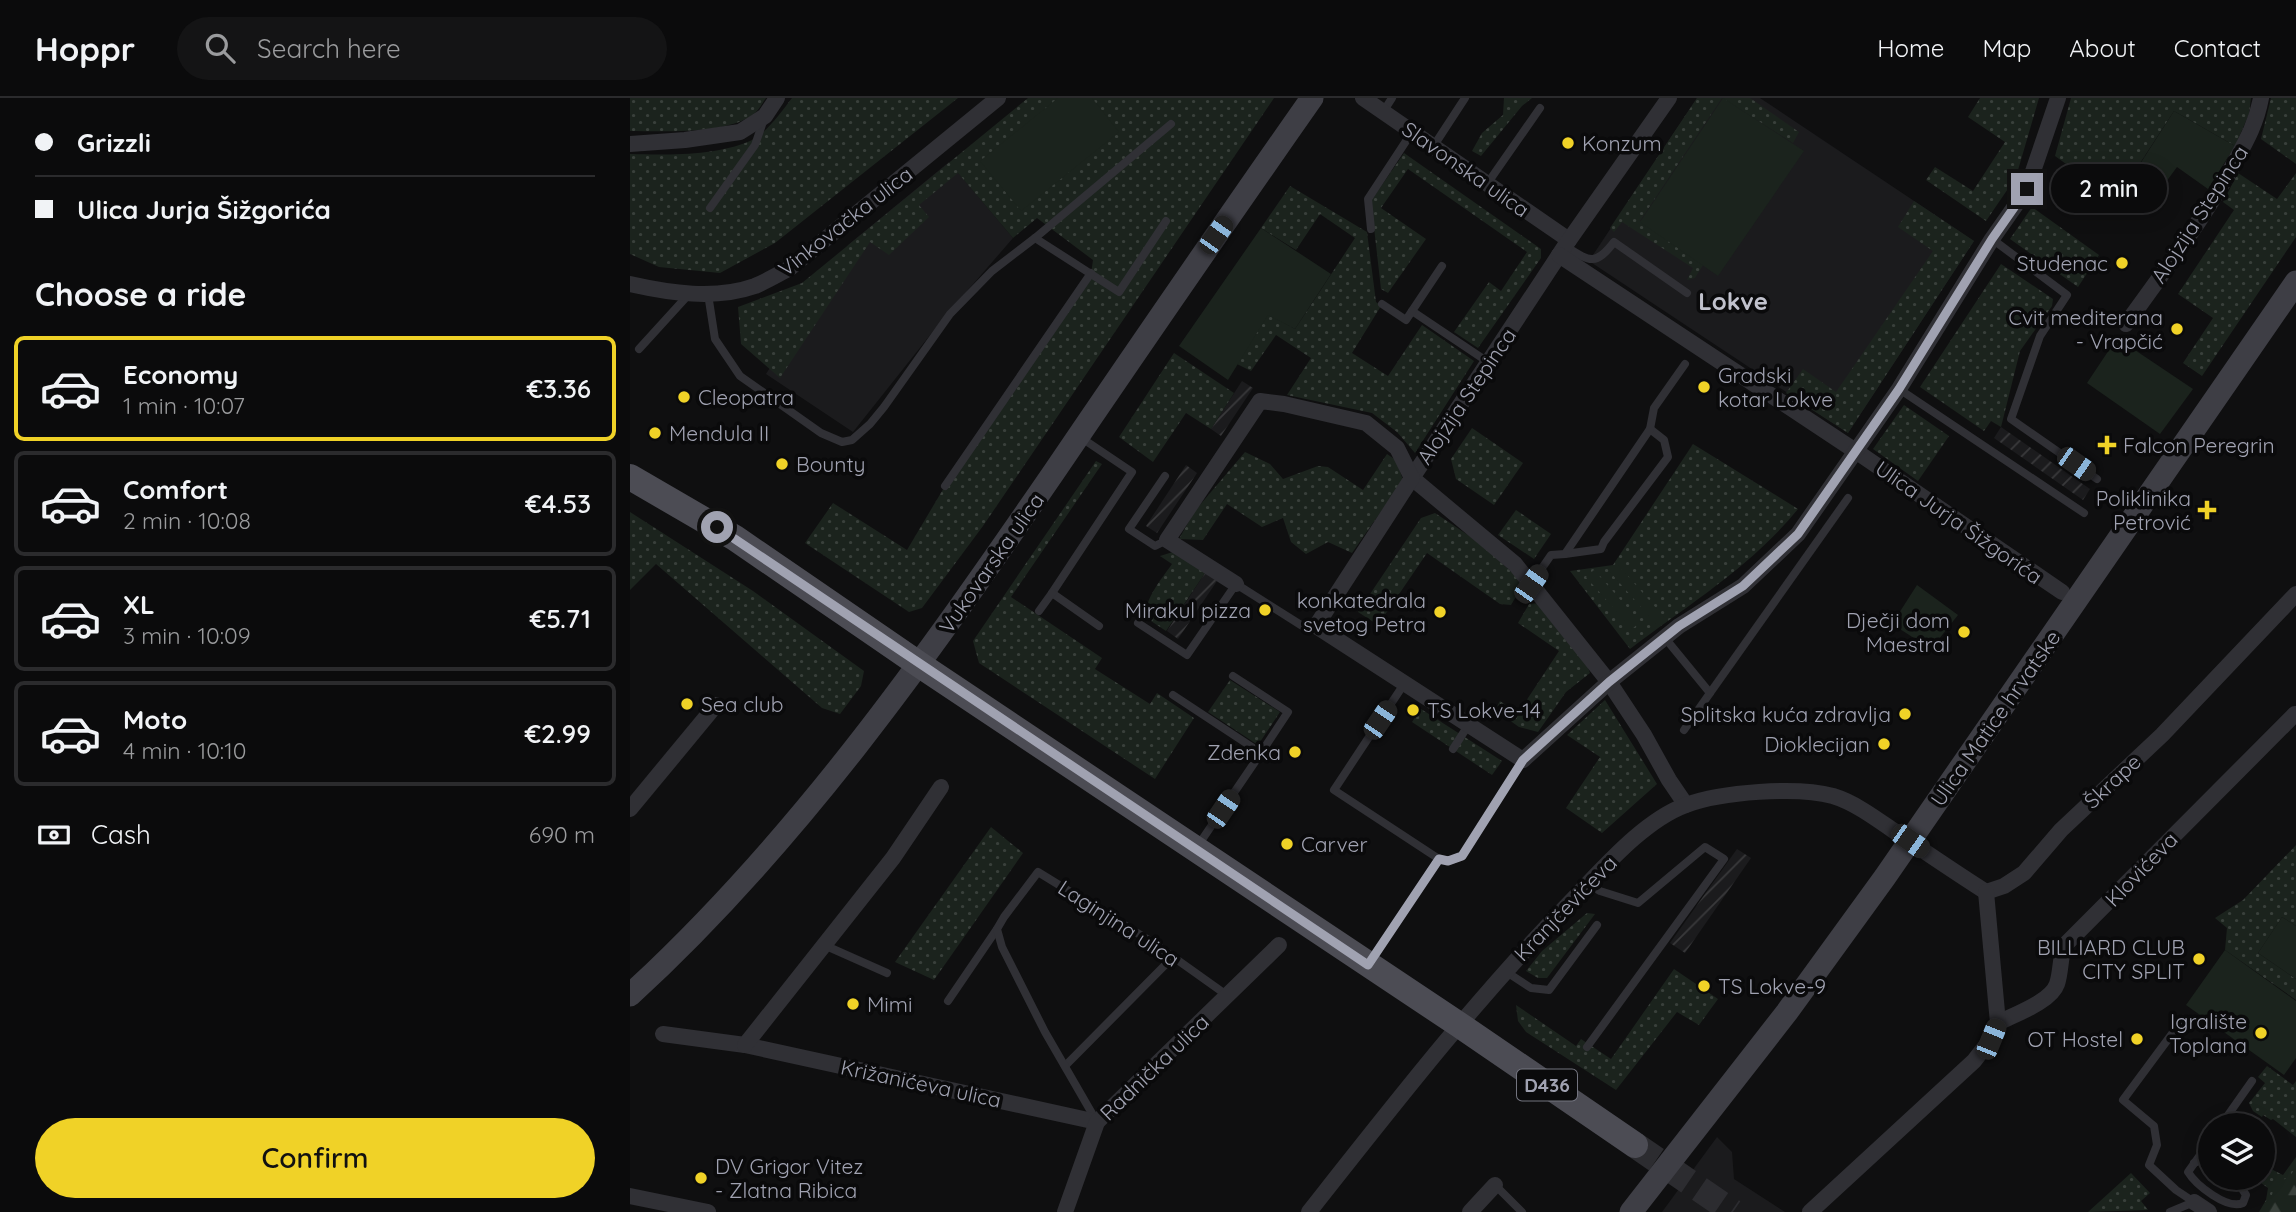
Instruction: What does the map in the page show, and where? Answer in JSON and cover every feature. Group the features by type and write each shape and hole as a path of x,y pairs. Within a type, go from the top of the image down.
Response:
{"main road":[{"name":"D436","path":"630,477 735,538 1635,1145"}],"street":[{"path":"630,144 740,132 765,116 777,98"},
{"name":"Vinkovačka ulica","path":"630,284 662,291 709,294 755,286 790,268 998,98"},
{"name":"Vukovarska ulica","path":"630,995 703,926 797,822 920,665 1312,98"},
{"name":"Slavonska ulica","path":"1363,98 1387,105 1412,132 1487,184 1565,247 1857,452"},
{"name":"Alojzija Stepinca","path":"1669,98 1565,247 1412,478 1515,564 1609,682 1686,805"},
{"name":"Ulica Jurja Šižgorića","path":"1523,760 1609,682 1665,638 1743,586 1798,534 1899,389 1992,239 2027,189 2058,98"},
{"name":"Alojzija Stepinca","path":"2126,324 2178,253 2221,187 2257,121 2262,98"},
{"name":"Ulica Matice hrvatske","path":"1631,1212 1787,1012 1910,841 2296,282"},
{"path":"1236,584 1167,540 1260,401 1366,423 1397,448 1412,478 1317,626 1523,760"},
{"name":"Ulica Jurja Šižgorića","path":"1857,452 2062,593"},
{"name":"Škrape","path":"1986,892 2004,886 2024,873 2061,830 2162,735 2296,594"},
{"path":"630,809 716,705"},
{"name":"Klovićeva","path":"1997,1023 2048,996 2056,986 2064,946 2295,714"},
{"path":"745,1045 893,858 942,787"},
{"name":"Kranjčevićeva","path":"1309,1212 1458,1024 1620,851 1651,825 1686,805 1729,796 1796,790 1835,797 1874,817 1910,841"},
{"path":"1810,1212 1974,1061 1991,1039 1997,1023 1986,892 1910,841"},
{"name":"Radnička ulica","path":"1065,1212 1097,1122 1279,945"},
{"name":"Križanićeva ulica","path":"663,1034 745,1045 1097,1122"},
{"path":"1470,1212 1495,1185"},
{"path":"630,1196 708,1212"},
{"path":"2194,1202 2208,1212"}],"lane":[{"path":"1433,147 1465,98"},
{"path":"1487,184 1541,108"},
{"path":"710,208 755,145 765,116"},
{"path":"709,294 715,339 740,376 821,433 842,442 852,440 870,424 950,314 992,271 1171,124"},
{"path":"1371,229 1368,199 1412,132"},
{"path":"1035,238 1119,292 1166,221"},
{"path":"1992,239 2067,295 2040,336 2011,419 2097,479"},
{"path":"1565,247 1584,258 1594,260 1600,258 1614,242 1687,293"},
{"path":"1382,303 1406,320 1442,266"},
{"path":"945,486 1091,273"},
{"path":"639,349 690,293"},
{"path":"1412,311 1488,362"},
{"path":"1565,554 1650,429 1654,408 1685,363"},
{"path":"1899,389 2084,513"},
{"path":"1531,584 1551,555 1601,549 1668,457 1664,440 1650,429"},
{"path":"1039,611 1132,472 1078,436"},
{"path":"1166,476 1129,529 1155,546 1167,540"},
{"path":"1684,730 1848,498"},
{"path":"1139,623 1188,655 1236,584 1304,627 1317,626"},
{"path":"1052,593 1099,625"},
{"path":"1665,638 1710,692"},
{"path":"1196,849 1288,712 1233,676"},
{"path":"1404,684 1334,790 1439,859 1448,861 1462,856 1523,760"},
{"path":"1173,695 1261,753"},
{"path":"1452,749 1469,724"},
{"path":"1587,1046 1724,859 1706,847 1638,903 1600,891 1588,884"},
{"path":"1368,965 1439,859"},
{"name":"Laginjina ulica","path":"997,929 1038,872 1173,957 1228,996"},
{"path":"1505,971 1531,988 1549,990 1597,925"},
{"path":"948,1001 997,929"},
{"path":"997,929 1002,947 1097,1122"},
{"path":"824,945 887,973"},
{"path":"1065,1066 1173,957"},
{"path":"2183,1018 2123,1100 2154,1126 2157,1145 2150,1165 2176,1190 2194,1202"},
{"path":"2229,1113 2252,1081"},
{"path":"2198,1158 2188,1172 2193,1180 2231,1205 2245,1208 2246,1195 2243,1190"},
{"path":"2194,1163 2198,1162"},
{"path":"1495,1185 1522,1212"},
{"path":"2170,1212 2194,1202"}],"shaded area":[{"path":"1697,98 1760,98 1974,241 1848,433 1589,261"},
{"path":"949,162 1013,238 942,320 853,432 766,374 848,245"},
{"path":"1242,381 1253,388 1221,436 1211,429"},
{"path":"2001,427 2090,489 2083,500 1994,438"},
{"path":"1186,465 1197,473 1157,533 1146,526"},
{"path":"1205,573 1217,581 1178,639 1167,631"},
{"path":"1737,849 1751,858 1685,953 1670,943"},
{"path":"1717,1137 1732,1152 1734,1179 1785,1212 1662,1212"}],"green space":[{"path":"630,98 766,98 756,112 731,125 696,130 630,131"},
{"path":"792,98 958,98 775,243 720,273 659,267 630,254 630,154 691,154 737,146 761,134"},
{"path":"1028,98 1274,98 983,526 922,608 909,612 805,543 833,503 907,550 945,486 1091,274 1093,260 1037,218 1013,238 958,173 919,205 929,217 889,255 870,242 780,378 741,344 738,307 802,283"},
{"path":"1058,98 1092,98 1119,132 1021,211 980,161"},
{"path":"1504,98 1532,98 1522,106 1481,156 1472,151 1482,133 1503,115"},
{"path":"1697,98 1722,98 1640,221 1703,265 1695,278 1687,280 1693,268 1622,222 1614,232 1610,228"},
{"path":"1722,98 1750,98 1799,132 1793,143"},
{"path":"1723,98 1804,151 1718,276 1640,222"},
{"path":"1980,98 2039,98 2016,177 1986,221 1926,180 1935,167 1973,191 2005,142 1968,117"},
{"path":"2071,98 2251,98 2249,114 2235,146 2174,111 2129,180 2120,203 2055,156"},
{"path":"2271,98 2296,98 2296,164 2261,139"},
{"path":"2174,111 2235,146 2208,189 2177,167 2166,182 2140,164"},
{"path":"1404,153 1541,249 1541,258 1478,348 1454,332 1489,282 1501,291 1527,252 1408,169 1381,208 1426,239 1388,293 1381,289 1371,201"},
{"path":"2238,173 2277,199 2296,173 2296,237 2202,376 2183,363 2213,318 2178,294 2234,210 2223,202"},
{"path":"1290,186 1367,232 1376,302 1381,306 1352,353 1388,376 1422,325 1474,361 1415,453 1397,432 1372,413 1287,395 1311,358 1276,335 1251,371 1237,364 1268,314 1295,329 1355,238 1320,214 1296,250 1261,228"},
{"path":"1914,201 1974,241 1848,433 1786,393 1803,369 1836,392 1933,251 1898,227"},
{"path":"2032,207 2099,255 2078,287 2010,239"},
{"path":"1261,228 1331,274 1295,329 1268,315 1228,380 1179,346"},
{"path":"2001,264 2053,299 2052,306 2020,351 2001,427 1991,421 1984,431 1920,387"},
{"path":"2117,338 2193,389 2160,434 2087,383"},
{"path":"1174,353 1234,393 1211,429 1186,413 1153,462 1119,437"},
{"path":"1904,405 1949,436 1918,481 1873,449"},
{"path":"1472,428 1523,463 1494,505 1456,479 1451,459"},
{"path":"1693,444 1798,509 1780,530 1740,567 1630,649 1570,571 1613,565"},
{"path":"1245,452 1270,464 1283,479 1318,466 1328,467 1363,490 1387,454 1396,460 1403,480 1352,553 1328,542 1306,554 1291,542 1283,518 1262,527 1227,504 1203,540 1179,539 1194,512"},
{"path":"1096,461 1102,464 1011,597 1102,658 1095,669 1150,704 1157,693 1194,718 1155,779 979,663 973,641"},
{"path":"1516,510 1551,534 1534,559 1498,535"},
{"path":"630,512 753,591 864,671 861,686 840,714 822,708 656,564 630,590"},
{"path":"1435,513 1477,541 1524,583 1511,605 1500,604 1427,553 1378,625 1358,612 1421,518"},
{"path":"1176,551 1205,573 1166,631 1145,617 1151,596 1172,564 1160,556"},
{"path":"1618,565 1664,617 1656,624 1610,572"},
{"path":"1594,570 1640,622 1632,629 1586,577"},
{"path":"1917,585 1958,615 1931,649 1892,624"},
{"path":"1539,603 1584,657 1590,673 1566,692 1538,732 1519,727 1495,710 1500,701 1518,713 1559,651 1518,623 1529,604"},
{"path":"1230,680 1280,712 1258,745 1208,712"},
{"path":"1605,700 1657,784 1602,833 1566,808 1600,757 1567,735"},
{"path":"1421,709 1502,761 1492,775 1412,722"},
{"path":"991,827 1023,853 934,980 895,962"},
{"path":"2296,845 2296,926 2282,917 2258,953 2296,979 2296,1000 2225,950 2227,928 2215,918 2243,900"},
{"path":"1587,913 1595,914 1547,978 1538,978 1526,971 1542,951"},
{"path":"2282,917 2296,926 2296,979 2258,953"},
{"name":"Igralište Toplana","path":"2225,950 2296,1001 2296,1058 2284,1075 2186,1005"},
{"path":"1674,969 1718,999 1699,1025 1677,1012 1616,1090 1526,1032 1518,1021 1516,1005 1576,1046 1581,1039 1611,1059"},
{"path":"2267,1066 2293,1085 2296,1081 2296,1137 2275,1121 2275,1113 2253,1111 2249,1103 2265,1083 2258,1077"},
{"path":"2296,1157 2296,1212 2259,1212 2266,1200 2268,1190 2275,1190 2275,1171 2283,1175"},
{"path":"2296,1166 2296,1212 2263,1212 2275,1185 2291,1175"},
{"path":"2131,1173 2150,1193 2141,1201 2148,1210 2088,1212"}],"tunnel":[{"path":"1635,1145 1733,1212"}],"place":[{"name":"Konzum","path":"1568,143"},
{"name":"Studenac","path":"2122,263"},
{"name":"Cvit mediterana - Vrapčić","path":"2177,329"},
{"name":"Gradski kotar Lokve","path":"1704,387"},
{"name":"Cleopatra","path":"684,397"},
{"name":"Mendula II","path":"655,433"},
{"name":"Falcon Peregrin","path":"2107,445"},
{"name":"Bounty","path":"782,464"},
{"name":"Poliklinika Petrović","path":"2207,510"},
{"name":"Mirakul pizza","path":"1265,610"},
{"name":"konkatedrala svetog Petra","path":"1440,612"},
{"name":"Dječji dom Maestral","path":"1964,632"},
{"name":"Sea club","path":"687,704"},
{"name":"TS Lokve-14","path":"1413,710"},
{"name":"Splitska kuća zdravlja","path":"1905,714"},
{"name":"Dioklecijan","path":"1884,744"},
{"name":"Zdenka","path":"1295,752"},
{"name":"Carver","path":"1287,844"},
{"name":"BILLIARD CLUB CITY SPLIT","path":"2199,959"},
{"name":"TS Lokve-9","path":"1704,986"},
{"name":"Mimi","path":"853,1004"},
{"name":"Igralište Toplana","path":"2261,1033"},
{"name":"OT Hostel","path":"2137,1039"},
{"name":"DV Grigor Vitez - Zlatna Ribica","path":"701,1178"}],"district":[{"name":"Lokve","path":"1733,301"}],"route":[{"path":"717,527 1368,965 1439,859 1448,861 1462,856 1523,760 1609,682 1679,626 1743,586 1798,534 1899,389 1992,239 2027,189"}]}
